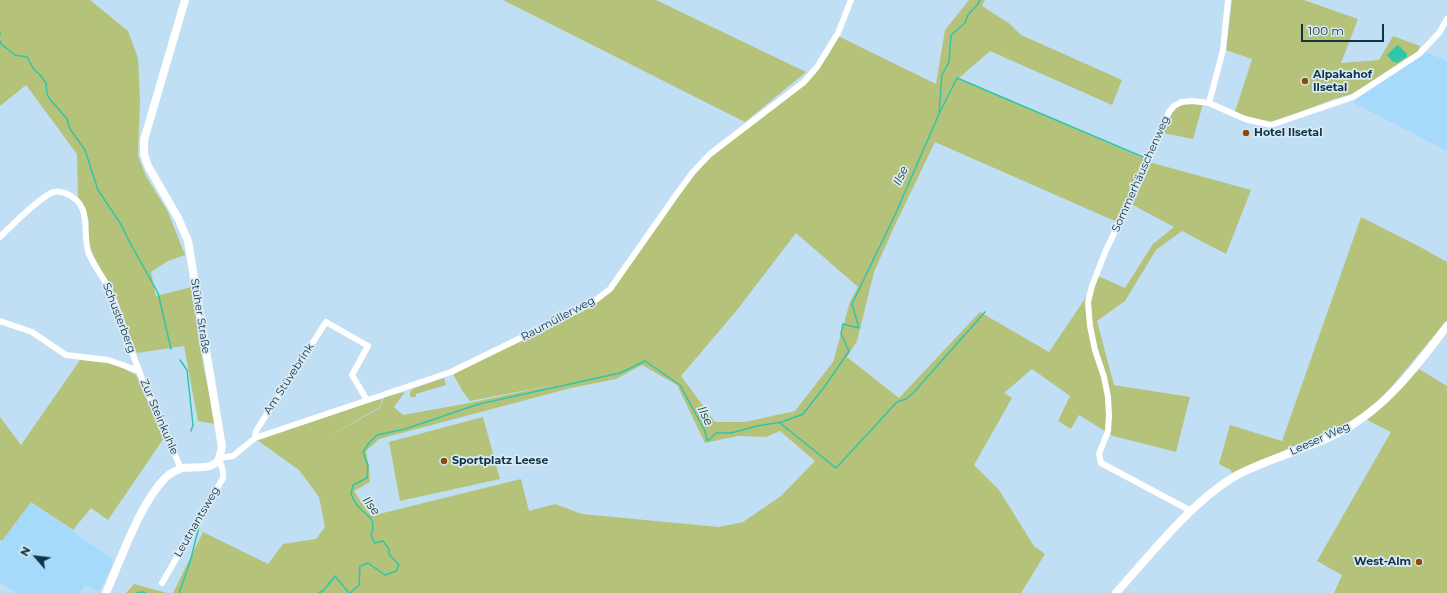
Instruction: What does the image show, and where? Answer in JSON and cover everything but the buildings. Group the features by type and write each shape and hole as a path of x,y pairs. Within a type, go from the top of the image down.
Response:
{"main road":[{"name":"Stüher Straße","path":"185,0 144,140 144,154 148,166 178,218 188,241 222,447 219,458"},
{"name":"Leeser Weg","path":"1116,593 1191,511 1214,491 1238,475 1329,438 1361,420 1385,401 1408,376 1447,326"},
{"path":"106,593 144,508 161,483 174,471 181,468 205,467 213,464 219,458"}],"street":[{"name":"Raumüllerweg","path":"219,458 233,456 255,438 451,372 592,303 610,289 684,184 710,154 804,82 817,67 838,33 851,0"},
{"path":"1209,103 1223,50 1228,0"},
{"name":"Sommerhäuschenweg","path":"1191,511 1101,463 1099,454 1108,431 1108,397 1104,377 1095,350 1090,326 1088,302 1092,286 1106,250 1135,191 1169,112 1174,106 1181,102 1192,100 1209,103 1245,119 1271,126 1353,97 1419,54 1439,33 1447,19"},
{"name":"Schusterberg","path":"0,237 21,216 54,192 65,192 76,200 84,212 86,222 85,234 89,253 110,291 138,370"},
{"name":"Zur Steinkuhle","path":"0,321 32,332 66,355 108,360 138,370 181,468"},
{"name":"Am Stüvebrink","path":"255,438 256,431 326,322 368,346 352,375 366,400"},
{"name":"Leutnantsweg","path":"162,583 223,478 223,471 219,458"}],"shaded area":[{"path":"0,0 90,0 128,31 138,58 140,100 138,156 146,176 168,212 185,255 168,261 151,272 156,296 192,287 201,353 215,424 198,421 184,346 137,353 112,290 88,245 87,235 89,222 86,211 78,198 77,154 26,85 0,106"},
{"path":"503,0 656,0 806,72 745,122"},
{"path":"969,0 985,0 982,6 1010,24 1021,35 1122,80 1112,105 990,51 959,78 1147,160 1117,222 935,142 874,272 857,341 847,357 899,398 980,312 1049,352 1091,290 1093,291 1098,276 1125,288 1153,244 1174,227 1131,204 1149,162 1251,190 1226,254 1182,231 1156,250 1125,301 1097,321 1114,385 1190,397 1176,452 1113,436 1079,415 1071,429 1058,421 1070,396 1032,369 1004,393 1012,398 974,465 999,490 1034,546 1045,554 1021,593 173,593 203,532 268,564 283,544 316,539 325,527 319,497 299,470 257,440 370,401 382,399 380,407 324,439 380,408 384,397 405,392 394,407 403,415 553,385 470,401 453,374 577,314 593,305 612,290 695,173 706,160 819,68 829,54 838,36 936,84 945,30","holes":["796,233 858,287 850,302 833,362 795,411 745,422 715,422 681,376 737,310","642,365 677,385 705,443 738,436 766,437 780,431 815,461 781,496 743,522 719,527 582,514 555,504 529,511 521,479 371,516 354,491 370,482 366,451 379,439 571,388 616,379"]},
{"path":"1232,0 1304,0 1358,19 1341,63 1379,60 1393,36 1420,46 1417,54 1352,94 1331,100 1271,123 1257,120 1235,112 1252,59 1226,50"},
{"path":"1397,45 1407,54 1407,57 1397,63 1392,61 1387,55"},
{"path":"1427,52 1447,61 1447,151 1352,102"},
{"path":"1191,103 1203,104 1193,139 1163,133 1172,113 1179,107"},
{"path":"1361,217 1447,262 1447,320 1383,397 1354,421 1291,447 1232,475 1231,470 1219,464 1230,425 1282,441"},
{"path":"80,360 119,366 136,375 164,438 108,520 91,508 73,530 31,502 2,541 0,540 0,417 21,445"},
{"path":"1419,369 1447,386 1447,593 1334,593 1342,575 1317,561 1391,432 1367,420 1387,403"},
{"path":"444,378 446,385 416,394 416,397 410,397 412,389"},
{"name":"Sportplatz Leese","path":"483,417 500,479 400,501 389,442"},
{"path":"31,502 112,559 112,565 99,592 85,585 81,593 16,593 0,582 0,544"},
{"path":"134,584 167,593 126,593"}],"waterway":[{"name":"Ilse","path":"350,593 359,585 360,566 368,563 385,575 396,571 399,565 389,554 389,549 383,541 375,543 371,536 373,529 372,521 357,505 351,494 353,485 367,478 368,466 363,452 377,435 405,429 479,404 620,373 645,361 680,385 705,431 707,440 709,440 716,433 731,433 757,426 782,422 803,414 825,386 849,351 841,334 843,324 859,328 852,304 895,215 939,114 942,75 949,62 951,35 965,23 968,15 980,0"},
{"path":"0,41 1,44 15,55 27,57 33,68 46,83 49,98 67,119 70,129 85,150 98,190 122,226 158,293 171,349"},
{"path":"940,112 957,78 1143,157"},
{"path":"780,423 836,468 897,402 906,399 914,392 985,312"},
{"path":"180,360 187,370 193,425 191,431"},
{"path":"179,593 190,562 200,523"},
{"name":"Ilse","path":"319,593 324,590 335,576 349,593"},
{"name":"Ilse","path":"137,593 146,593"}],"place":[{"name":"Alpakahof Ilsetal","path":"1305,81"},
{"name":"Hotel Ilsetal","path":"1246,133"},
{"name":"Sportplatz Leese","path":"444,461"},
{"name":"West-Alm","path":"1419,562"}]}
